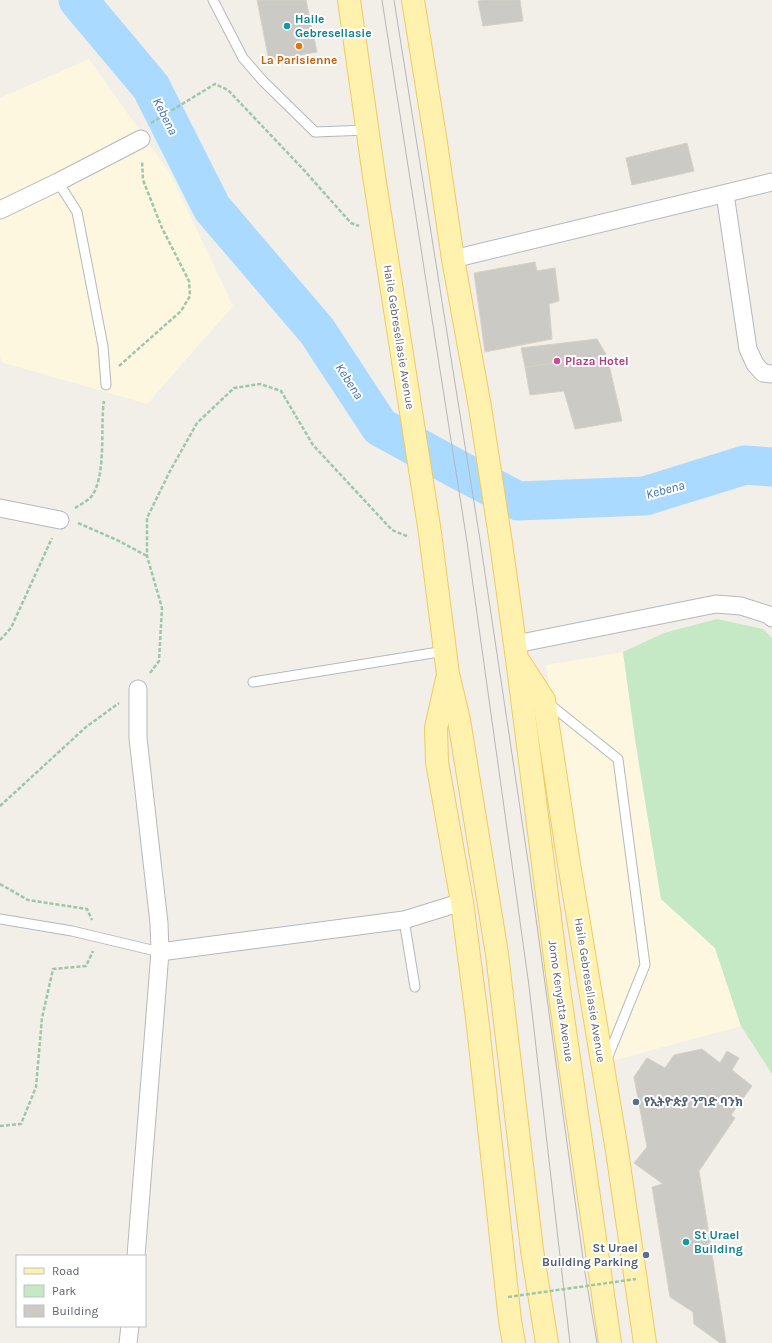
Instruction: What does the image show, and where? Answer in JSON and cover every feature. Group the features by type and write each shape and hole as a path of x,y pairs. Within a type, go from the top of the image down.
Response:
{"main road":[{"name":"Haile Gebresellasie Avenue","path":"349,0 431,539 448,674 459,720 497,954 532,1250 547,1343"},
{"path":"413,0 453,259"},
{"name":"Jomo Kenyatta Avenue","path":"453,259 480,407 501,543 559,989 610,1343"},
{"name":"Haile Gebresellasie Avenue","path":"516,652 544,700 553,767 603,1068 645,1343"},
{"name":"Haile Gebresellasie Avenue","path":"448,674 436,728 437,762 462,902 478,1026 510,1321 514,1343"},
{"path":"503,1343 510,1321"}],"street":[{"path":"0,210 141,139"},
{"path":"453,259 772,182"},
{"path":"725,194 748,349 755,364 763,374 772,374"},
{"path":"0,508 60,520"},
{"path":"516,652 716,604 740,606 769,615 772,618"},
{"path":"136,1255 160,952 159,923 138,738 138,689"},
{"path":"160,952 404,920 462,902"},
{"path":"128,1343 130,1327"}],"lane":[{"path":"213,0 243,58 315,132 368,130"},
{"path":"58,182 77,212 103,346 106,385"},
{"path":"253,682 445,651"},
{"path":"544,700 618,759 645,965 603,1068"},
{"path":"0,918 100,937 160,952"},
{"path":"404,920 415,987"}],"path":[{"path":"152,122 215,84 228,90 302,168 351,223 384,238"},
{"path":"0,806 86,727 138,689 159,661 162,608 147,556 147,518 170,471 197,423 234,388 260,384 281,391 313,445 392,530 431,539"},
{"path":"79,523 117,540 147,556"},
{"path":"0,884 28,900 87,909 100,937 86,966 53,968 42,1018 36,1087 21,1124 0,1126"},
{"path":"508,1297 636,1279"}],"shaded area":[{"path":"89,59 170,173 233,306 147,404 1,362 0,98"},
{"path":"623,652 635,739 661,899 715,948 741,1026 608,1062 546,665"}],"green space":[{"path":"717,619 763,629 772,638 772,1074 741,1026 715,948 661,899 635,739 623,652 664,633"}],"building":[{"name":"Haile Gebresellasie","path":"257,0 306,0 317,52 269,61"},
{"path":"520,0 523,21 483,26 478,1"},
{"path":"687,143 694,171 632,185 626,158"},
{"path":"535,262 537,271 555,268 559,301 549,304 552,339 485,352 474,273"},
{"path":"597,339 607,356 525,367 521,348"},
{"path":"607,356 622,421 575,429 564,391 530,395 525,367"},
{"name":"St Urael Building","path":"702,1049 720,1063 727,1051 739,1058 732,1070 752,1086 731,1115 735,1118 699,1171 726,1343 720,1343 694,1324 693,1312 670,1297 652,1187 663,1184 634,1163 647,1147 634,1077 647,1058 665,1068 674,1055"}],"waterway":[{"name":"Kebena","path":"78,0 151,87 212,208 317,331 380,427 518,501 645,496 745,465 772,467"}],"tram line":[{"path":"382,0 467,542 529,986 570,1343"},
{"path":"394,0 480,540 529,868 585,1273 597,1343"}],"place":[{"name":"Haile Gebresellasie","path":"287,26"},
{"name":"La Parisienne","path":"299,46"},
{"name":"Plaza Hotel","path":"557,361"},
{"name":"የኢትዮጵያ ንግድ ባንክ","path":"636,1102"},
{"name":"St Urael Building","path":"686,1242"},
{"name":"St Urael Building Parking","path":"646,1255"}]}
